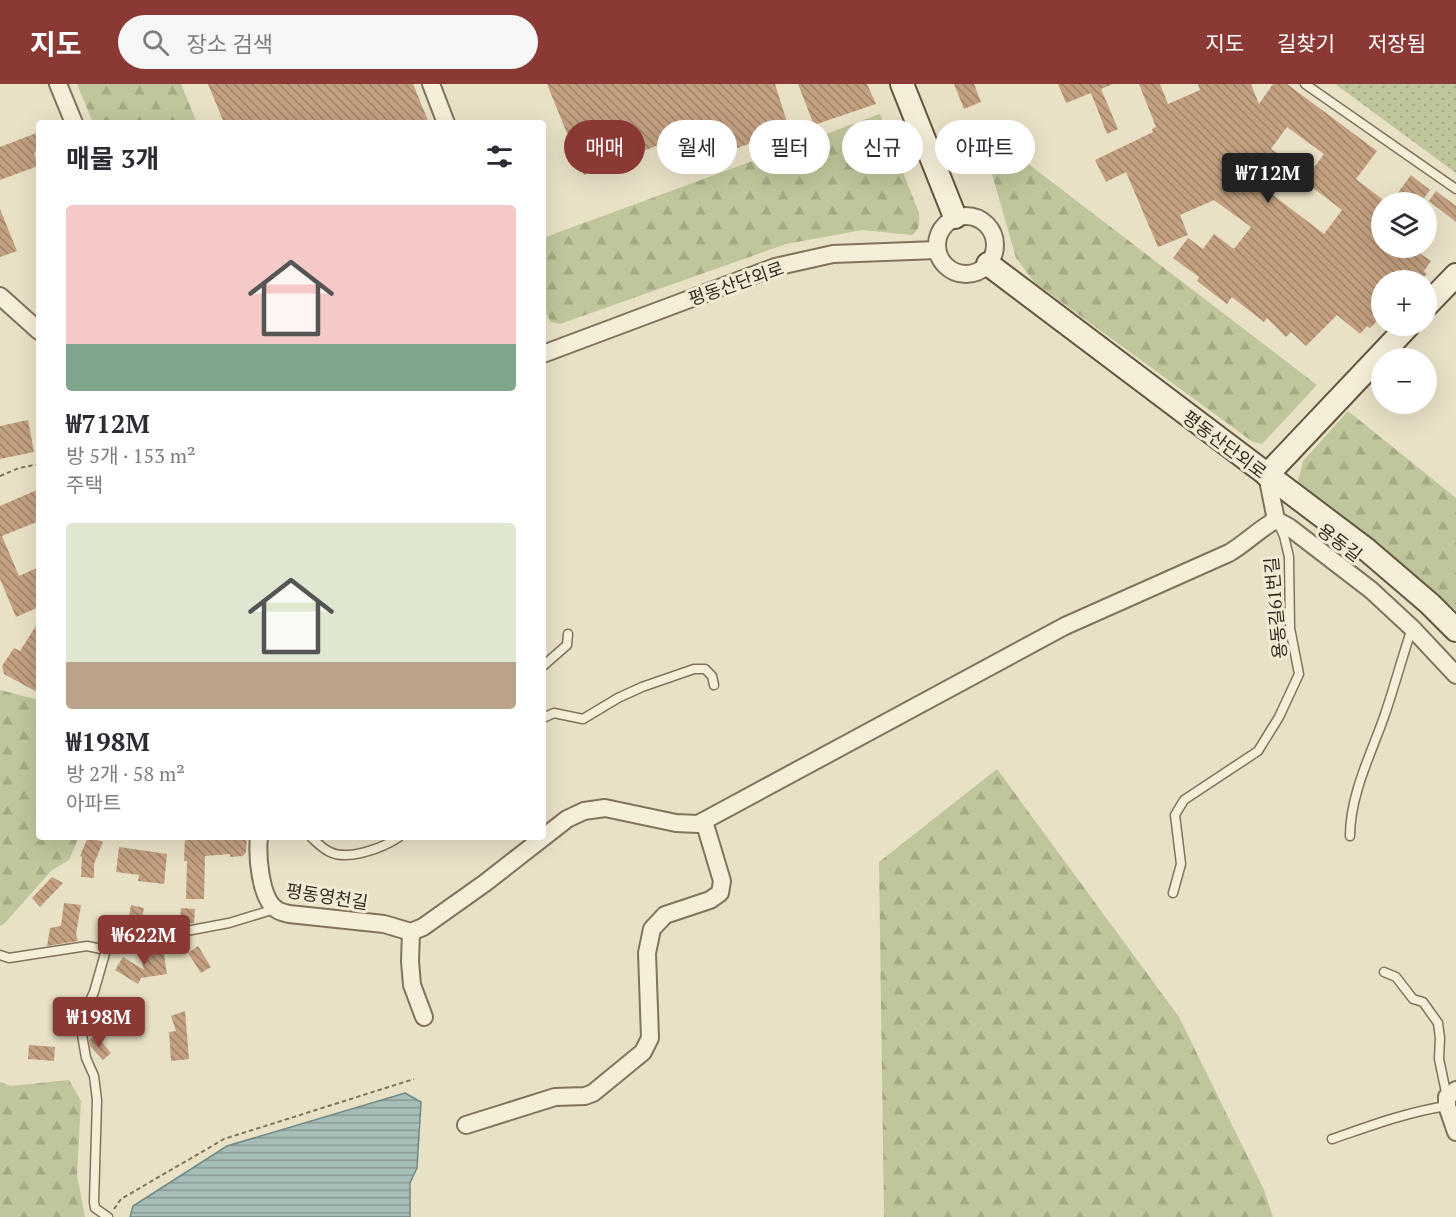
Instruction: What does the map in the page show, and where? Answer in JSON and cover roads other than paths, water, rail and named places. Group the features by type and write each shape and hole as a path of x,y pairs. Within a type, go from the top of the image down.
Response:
{"street":[{"path":"58,84 73,120"},
{"path":"430,84 445,120"},
{"path":"902,84 955,218"},
{"path":"965,215 975,217 984,221 991,229 995,238 993,256 981,270 963,274 954,272 946,267 937,250 940,231 946,223 955,218 965,215"},
{"name":"평동산단외로","path":"546,353 774,267 833,254 937,250"},
{"name":"평동산단외로","path":"988,264 1366,550 1430,604 1456,630"},
{"path":"1437,295 1456,275"},
{"path":"0,296 36,328"},
{"path":"546,835 567,819 584,811 605,808 690,825 705,820 1065,626 1229,553 1276,520 1267,475 1399,336"},
{"name":"용동길","path":"1276,520 1289,527 1371,590 1412,628 1456,675"},
{"path":"466,1125 555,1097 585,1096 593,1093 643,1052 650,1038 647,953 652,929 665,915 710,900 720,893 722,882 705,820"},
{"name":"평동영천길","path":"259,840 264,892 275,909 290,914 384,924 411,932"},
{"path":"424,1017 411,976 411,932 423,927 485,883 540,840"},
{"path":"1450,1098 1456,1132"}],"lane":[{"path":"1305,84 1456,189"},
{"name":"용동길61번길","path":"1173,892 1178,882 1181,864 1175,815 1184,800 1258,751 1279,717 1299,674 1290,628 1289,557 1284,536 1276,520"},
{"path":"1350,836 1350,823 1360,784 1412,628"},
{"path":"546,663 567,645 568,634"},
{"path":"546,717 554,713 583,719 634,691 694,669 705,669 712,676 714,685"},
{"path":"315,840 331,853 348,855 367,852 395,840"},
{"path":"108,1217 95,1208 94,1202 97,1100 94,1076 86,1058 80,1023 94,992 107,940 115,936 181,932 230,923 275,909"},
{"path":"0,955 9,958 87,946 106,950"},
{"path":"1332,1139 1450,1098 1439,1059 1438,1023 1423,1002 1413,999 1396,977 1384,972"}],"water":[{"path":"405,1093 421,1102 417,1168 410,1183 410,1217 130,1217 133,1206 227,1146"}]}
